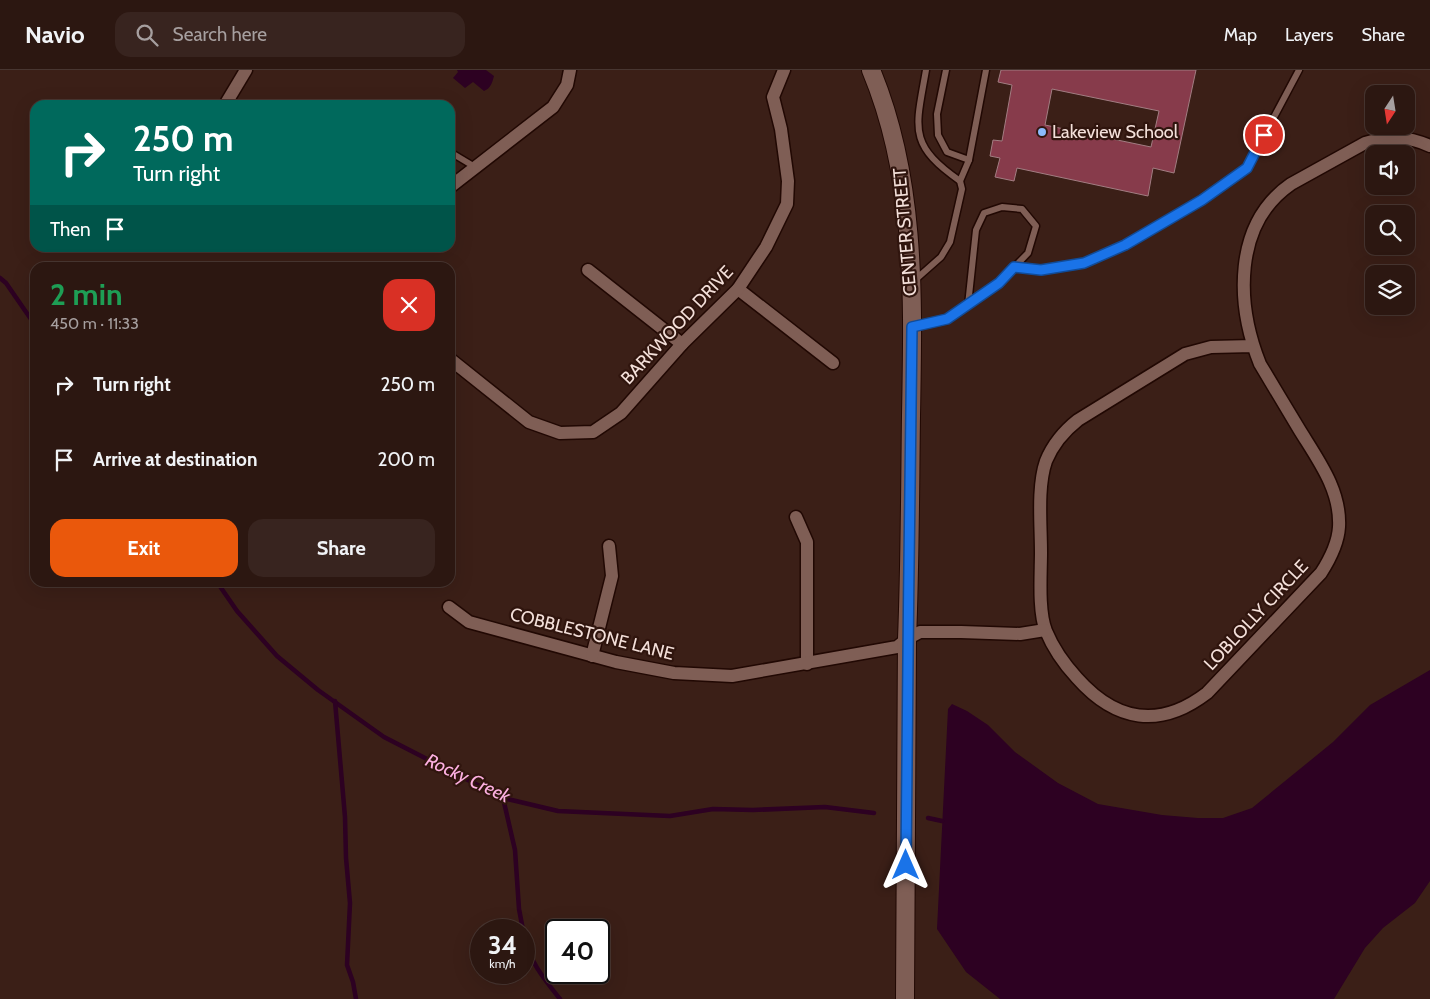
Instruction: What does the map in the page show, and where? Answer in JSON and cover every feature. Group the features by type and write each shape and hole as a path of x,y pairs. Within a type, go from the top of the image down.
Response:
{"street":[{"path":"228,100 246,70"},
{"path":"455,182 553,107 567,85 570,70"},
{"name":"BARKWOOD DRIVE","path":"455,363 529,422 560,433 593,432 621,413 682,344 738,288 766,247 787,204 788,181 781,129 773,97 784,70"},
{"name":"CENTER STREET","path":"871,70 884,105 898,159 908,221 912,282 907,639 905,999"},
{"name":"LOBLOLLY CIRCLE","path":"1253,346 1211,347 1185,354 1067,428 1046,461 1041,486 1041,600 1045,630 1056,651 1085,687 1100,700 1122,712 1139,716 1163,715 1185,708 1207,693 1321,573 1331,556 1337,538 1339,527 1338,505 1335,494 1325,472 1260,364 1253,346 1247,315 1245,267 1250,238 1258,219 1267,205 1282,190 1365,143 1377,139 1402,138 1430,146"},
{"path":"588,270 682,344"},
{"path":"738,288 833,363"},
{"path":"796,517 807,542 807,664"},
{"path":"592,656 612,576 609,546"},
{"name":"COBBLESTONE LANE","path":"449,607 469,622 592,656 674,673 732,676 897,647 907,639"},
{"path":"907,639 920,632 1020,634 1045,630"}],"lane":[{"path":"926,70 918,120 919,131 924,146 931,158 960,181"},
{"path":"946,70 937,114 938,135 947,152 969,160"},
{"path":"912,282 941,257 950,242 962,190 960,181 969,160 986,70"},
{"path":"1014,267 1041,270 1084,263 1125,245 1202,200 1247,168 1299,70"},
{"path":"455,155 475,167"},
{"path":"912,327 947,319 968,305 999,283 1028,253 1036,226 1022,209 1002,207 984,213 976,230 968,305"}],"shaded area":[{"path":"457,70 486,70 494,76 490,87 484,91 473,82 465,88 453,78 458,72"},
{"path":"1430,670 1430,881 1415,903 1383,928 1365,948 1334,999 1000,999 966,972 937,929 948,709 952,704 967,711 988,725 1015,752 1058,783 1098,804 1162,815 1223,818 1252,808 1333,742 1370,705"}],"building":[{"name":"Lakeview School","path":"1001,70 1196,70 1174,173 1153,168 1148,196 1017,168 1014,181 995,177 1000,158 990,156 993,140 1002,141 1012,85 998,82","holes":["1052,89 1159,111 1151,147 1045,125"]}],"waterway":[{"name":"Rocky Creek","path":"0,278 6,283 30,318"},
{"name":"Rocky Creek","path":"220,587 237,611 277,656 318,690 384,737 503,798 558,811 670,816 713,809 753,810 825,807 874,813"},
{"path":"335,701 350,903 347,965 356,999"},
{"path":"503,798 515,850 521,919"},
{"name":"Rocky Creek","path":"928,818 942,821"},
{"path":"535,964 560,999"}],"place":[{"name":"Lakeview School","path":"1042,132"}],"route":[{"path":"906,865 907,639 912,327 947,319 999,283 1014,267 1041,270 1084,263 1125,245 1202,200 1247,168 1264,135"}]}
